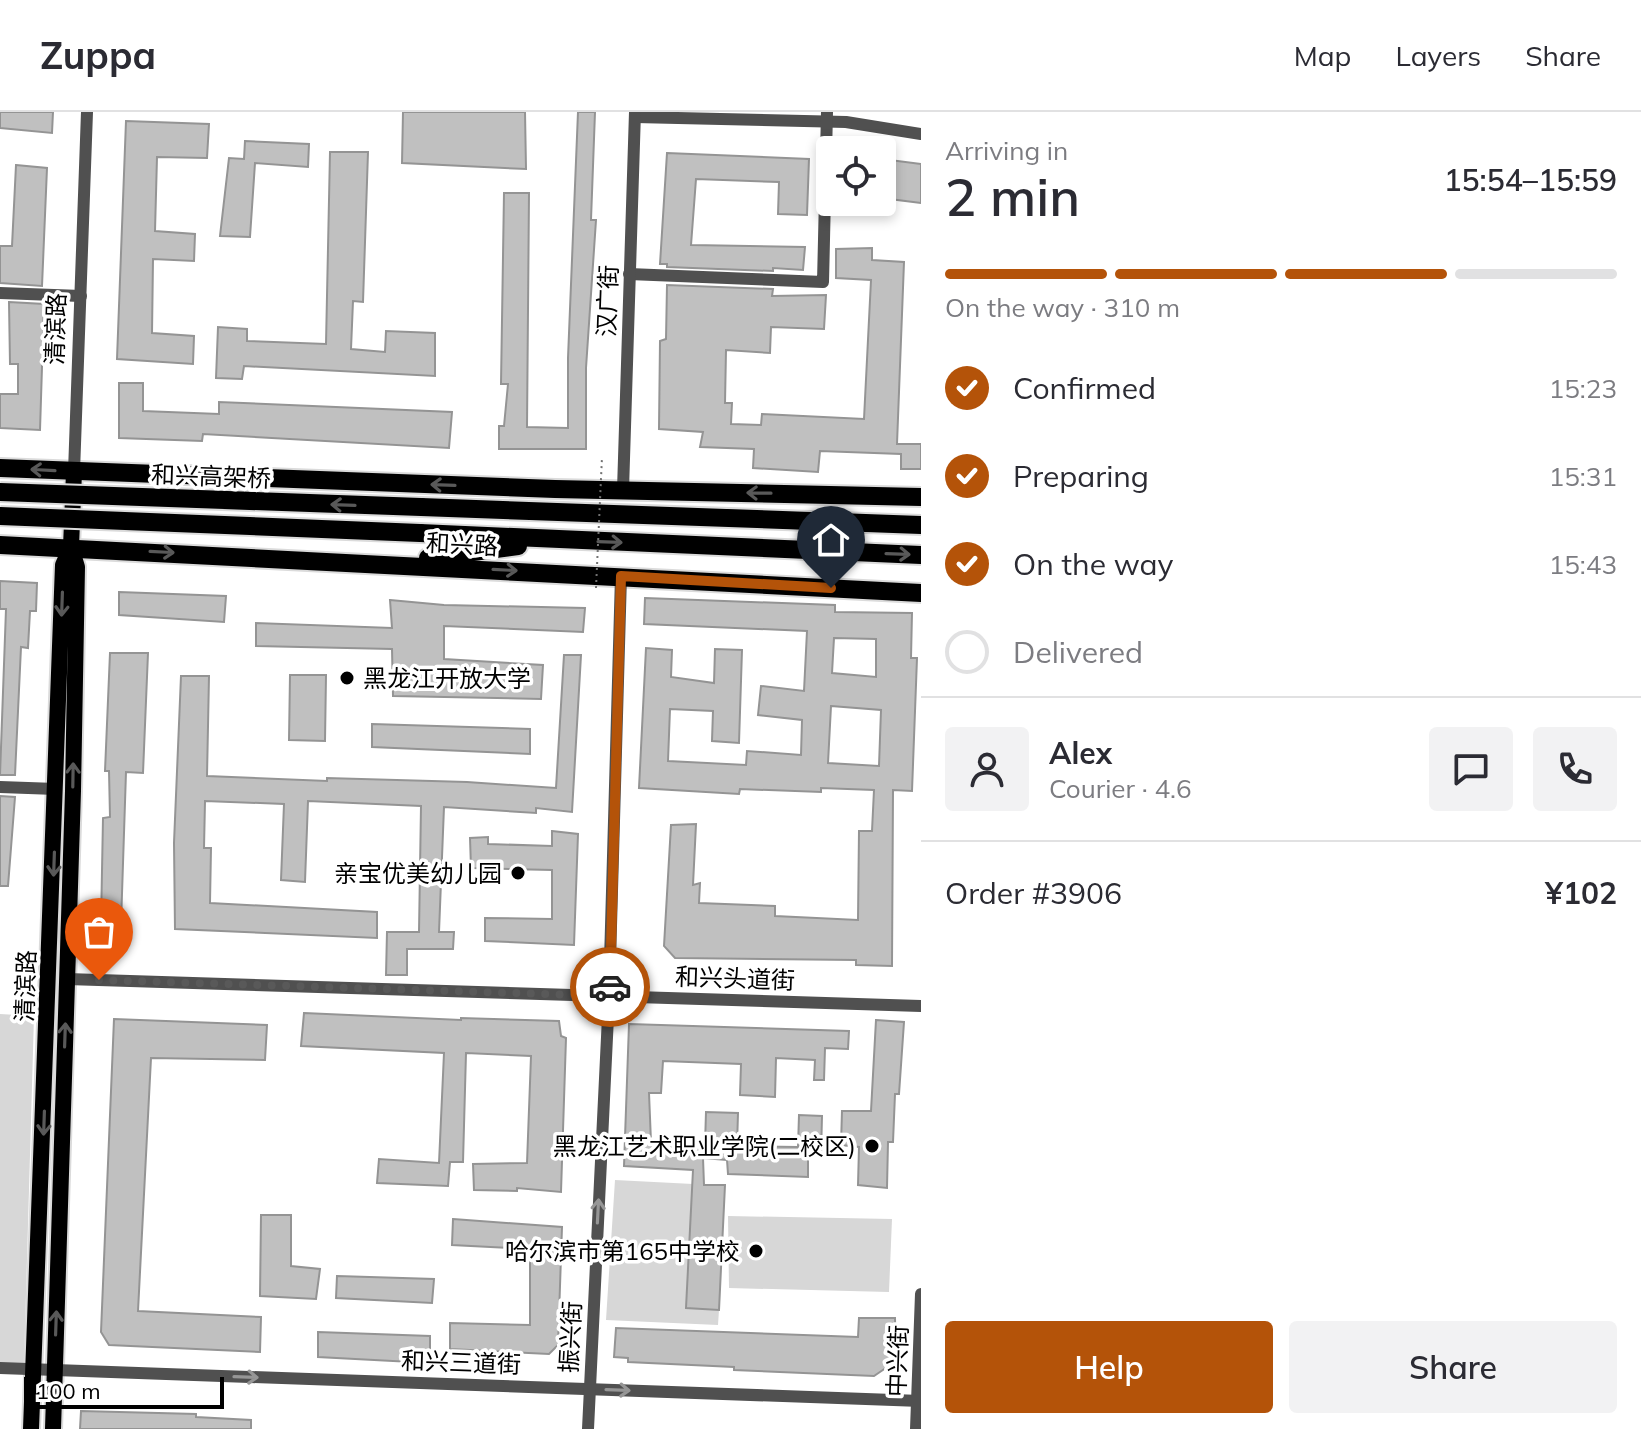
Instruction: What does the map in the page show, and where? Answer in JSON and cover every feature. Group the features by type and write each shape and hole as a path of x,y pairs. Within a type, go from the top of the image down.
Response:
{"highway":[{"path":"0,468 555,489 921,497"},
{"path":"421,507 555,489"},
{"name":"和兴高架桥","path":"0,492 421,507"},
{"name":"和兴路","path":"421,507 921,525"},
{"name":"和兴高架桥","path":"0,516 420,533"},
{"name":"和兴路","path":"420,533 921,555"},
{"path":"382,565 564,540"},
{"name":"和兴路","path":"0,545 921,593"}],"main road":[{"name":"清滨路","path":"53,1429 77,567 71,547 74,472"},
{"name":"清滨路","path":"31,1429 63,565 71,547"}],"street":[{"name":"清滨路","path":"74,472 87,112"},
{"path":"635,115 848,117 921,134"},
{"name":"汉广街","path":"623,490 635,115"},
{"path":"629,274 823,282 826,117"},
{"path":"0,293 81,296"},
{"name":"振兴街","path":"588,1429 609,996 621,576"},
{"path":"0,787 56,789"},
{"name":"和兴头道街","path":"67,979 921,1006"},
{"name":"中兴街","path":"916,1429 921,1294"},
{"name":"和兴三道街","path":"0,1368 919,1401"}],"path":[{"path":"596,588 602,457"}],"shaded area":[{"path":"0,1014 34,1016 24,1364 0,1363"},
{"path":"615,1180 693,1184 687,1308 719,1310 718,1325 606,1320"},
{"path":"728,1216 892,1219 889,1292 729,1288"}],"building":[{"path":"0,112 53,112 52,133 0,128"},
{"path":"403,112 525,112 526,169 402,163"},
{"path":"578,112 595,112 591,220 596,220 586,368 586,449 499,449 499,426 504,426 508,384 501,384 504,193 529,193 527,427 568,428"},
{"path":"126,121 209,124 207,158 157,157 155,231 195,234 194,261 153,259 152,333 194,336 193,364 117,359"},
{"path":"245,141 309,144 308,167 255,163 250,237 220,236 229,158 244,159"},
{"path":"330,152 368,152 363,302 353,301 351,349 385,352 386,331 435,333 435,376 244,366 242,379 216,378 218,327 247,329 247,341 326,344"},
{"path":"667,153 809,159 807,215 778,214 779,182 696,179 691,245 805,247 803,270 667,267 667,264 660,264"},
{"path":"896,161 921,164 921,203 896,200"},
{"path":"16,165 47,168 42,286 0,283 0,246 12,246"},
{"path":"872,248 872,260 904,262 897,444 921,444 921,469 901,469 901,454 820,451 818,472 753,468 754,449 700,447 703,432 659,429 660,341 666,339 667,285 773,289 772,296 826,295 824,329 771,327 770,353 726,350 725,403 732,403 731,424 761,425 762,414 864,419 871,280 836,278 836,249"},
{"path":"9,302 44,304 40,430 0,428 0,394 18,394 18,364 10,364"},
{"path":"119,383 143,383 143,411 219,414 219,402 452,412 449,448 203,434 202,441 119,438"},
{"path":"0,581 37,583 36,611 30,611 28,648 21,647 15,775 0,775 6,609 0,609"},
{"path":"119,592 226,596 224,622 119,615"},
{"path":"645,598 835,605 835,612 912,613 911,658 917,658 912,791 893,790 892,966 856,965 856,960 675,958 664,946 671,825 696,824 693,885 700,883 699,903 775,906 775,916 858,920 859,831 872,831 874,790 740,789 739,794 639,788 646,648 672,650 671,677 714,683 715,649 742,650 739,743 712,741 713,711 670,709 668,761 746,765 747,751 801,755 802,720 758,715 761,686 804,691 807,631 644,624","holes":["834,638 876,639 876,677 832,673","831,706 881,710 879,766 828,763"]},
{"path":"390,600 444,605 585,608 583,632 444,626 444,659 543,665 541,699 393,696 392,649 256,646 256,623 392,628"},
{"path":"110,653 148,653 143,773 126,772 121,924 101,924 103,818 110,817 109,771 105,771"},
{"path":"564,655 581,655 572,812 536,808 536,813 444,807 439,932 454,932 453,949 407,949 407,975 386,975 387,932 419,932 421,806 308,801 305,882 281,880 284,804 205,801 204,848 211,848 210,903 377,912 377,938 175,929 174,843 181,676 209,676 207,776 467,782 556,788"},
{"path":"290,675 326,675 325,741 289,740"},
{"path":"372,724 530,729 530,754 372,747"},
{"path":"0,796 15,797 8,886 0,886"},
{"path":"552,831 578,834 574,945 485,941 485,918 552,919 552,870 471,868 470,838 488,837 488,844 552,846"},
{"path":"304,1013 559,1021 561,1036 566,1038 561,1192 517,1188 517,1191 474,1190 473,1164 527,1163 531,1056 466,1053 463,1162 450,1162 448,1186 377,1183 379,1159 439,1163 444,1053 301,1046"},
{"path":"114,1019 267,1025 265,1060 151,1058 138,1311 261,1317 260,1352 109,1345 101,1332"},
{"path":"876,1020 904,1022 893,1142 888,1142 887,1188 858,1185 859,1147 841,1145 842,1111 871,1111"},
{"path":"629,1024 849,1031 848,1049 825,1048 824,1080 814,1080 815,1060 776,1058 775,1097 740,1095 741,1064 663,1061 661,1093 649,1093 651,1142 705,1145 706,1112 738,1113 737,1146 798,1147 799,1115 822,1116 821,1156 808,1156 808,1177 728,1174 727,1160 703,1158 704,1185 725,1185 719,1310 686,1308 693,1170 624,1166"},
{"path":"261,1215 291,1215 291,1266 320,1269 316,1299 260,1296"},
{"path":"453,1219 562,1227 558,1345 549,1354 450,1349 450,1323 530,1325 530,1249 452,1245"},
{"path":"337,1276 434,1279 432,1303 336,1298"},
{"path":"859,1318 895,1318 896,1361 874,1376 734,1370 734,1367 628,1362 628,1358 614,1357 616,1328 858,1337"},
{"path":"318,1332 430,1336 430,1363 318,1357"},
{"path":"81,1411 196,1414 196,1417 251,1420 251,1429 80,1429"}],"way so far":[{"path":"99,980 609,996 610,987"}],"place":[{"name":"黑龙江开放大学","path":"347,678"},
{"name":"亲宝优美幼儿园","path":"518,873"},
{"name":"黑龙江艺术职业学院(二校区)","path":"872,1146"},
{"name":"哈尔滨市第165中学校","path":"756,1251"}],"route":[{"path":"610,987 621,576 831,588"}]}
